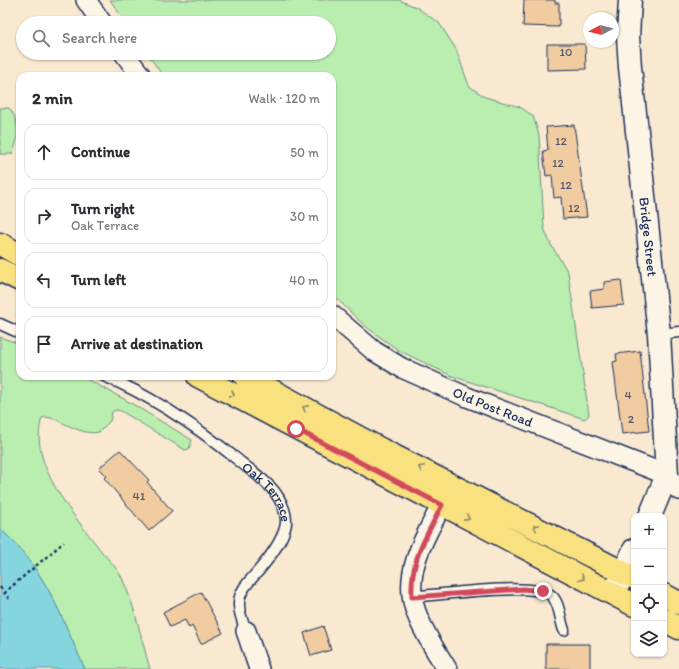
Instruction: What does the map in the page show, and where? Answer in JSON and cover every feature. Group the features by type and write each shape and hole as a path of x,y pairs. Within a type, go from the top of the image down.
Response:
{"main road":[{"path":"0,244 16,253"},
{"path":"0,270 16,278"},
{"path":"206,380 631,603"},
{"path":"252,380 382,450 453,484 628,575"},
{"path":"667,597 679,603"},
{"path":"666,621 679,628"}],"street":[{"path":"86,0 97,16"},
{"name":"Bridge Street","path":"630,0 628,36 630,67 669,333 673,482 652,513"},
{"path":"129,60 138,72"},
{"name":"Old Post Road","path":"336,318 374,351 402,368 467,397 673,482"},
{"path":"447,669 419,620 412,597 412,576 414,565 453,484"},
{"path":"614,594 628,575 631,562"},
{"name":"Oak Terrace","path":"246,631 259,669"}],"lane":[{"path":"0,324 16,331"},
{"name":"Oak Terrace","path":"113,380 127,386 160,405 223,448 262,479 275,492 282,504 286,526 281,539 261,569 244,588 240,596 238,604 246,631"},
{"path":"412,597 523,589 543,591 552,596 557,605 564,630"}],"path":[{"path":"4,593 64,542"},
{"path":"0,587 9,599"}],"green space":[{"path":"110,0 399,0 416,7 439,23 456,49 469,86 485,97 520,107 533,116 539,135 544,228 551,245 568,272 589,415 585,419 452,376 398,350 365,326 336,298 336,72 160,72 152,60 336,60 336,16 121,16"},
{"path":"0,108 9,108 16,121 16,143 12,154 0,154"},
{"path":"0,337 16,343 16,380 88,380 124,399 192,440 189,449 185,450 121,411 116,410 112,412 110,421 99,432 91,433 47,417 42,418 39,436 41,454 48,472 68,507 121,576 134,610 150,669 85,669 41,577 16,544 0,529"}],"water":[{"path":"0,529 16,544 41,577 85,669 0,669"}],"building":[{"path":"524,0 555,0 555,3 559,3 559,27 523,26"},
{"path":"547,44 583,44 583,48 585,48 586,69 547,70"},
{"path":"574,125 587,217 563,219 561,197 554,198 552,175 546,176 543,151 548,150 546,127"},
{"path":"621,280 624,305 592,308 590,291 604,289 604,282"},
{"path":"640,351 649,431 622,434 613,362 617,361 616,354"},
{"path":"120,450 149,480 147,482 172,511 149,531 104,478 107,476 99,468"},
{"path":"201,592 223,633 201,644 192,626 189,628 185,620 170,627 163,612"},
{"path":"323,626 331,650 311,656 304,633"},
{"path":"546,644 590,644 590,669 546,669"}],"route":[{"path":"296,429 442,505 414,565 412,576 412,597 523,589 543,591"}]}
